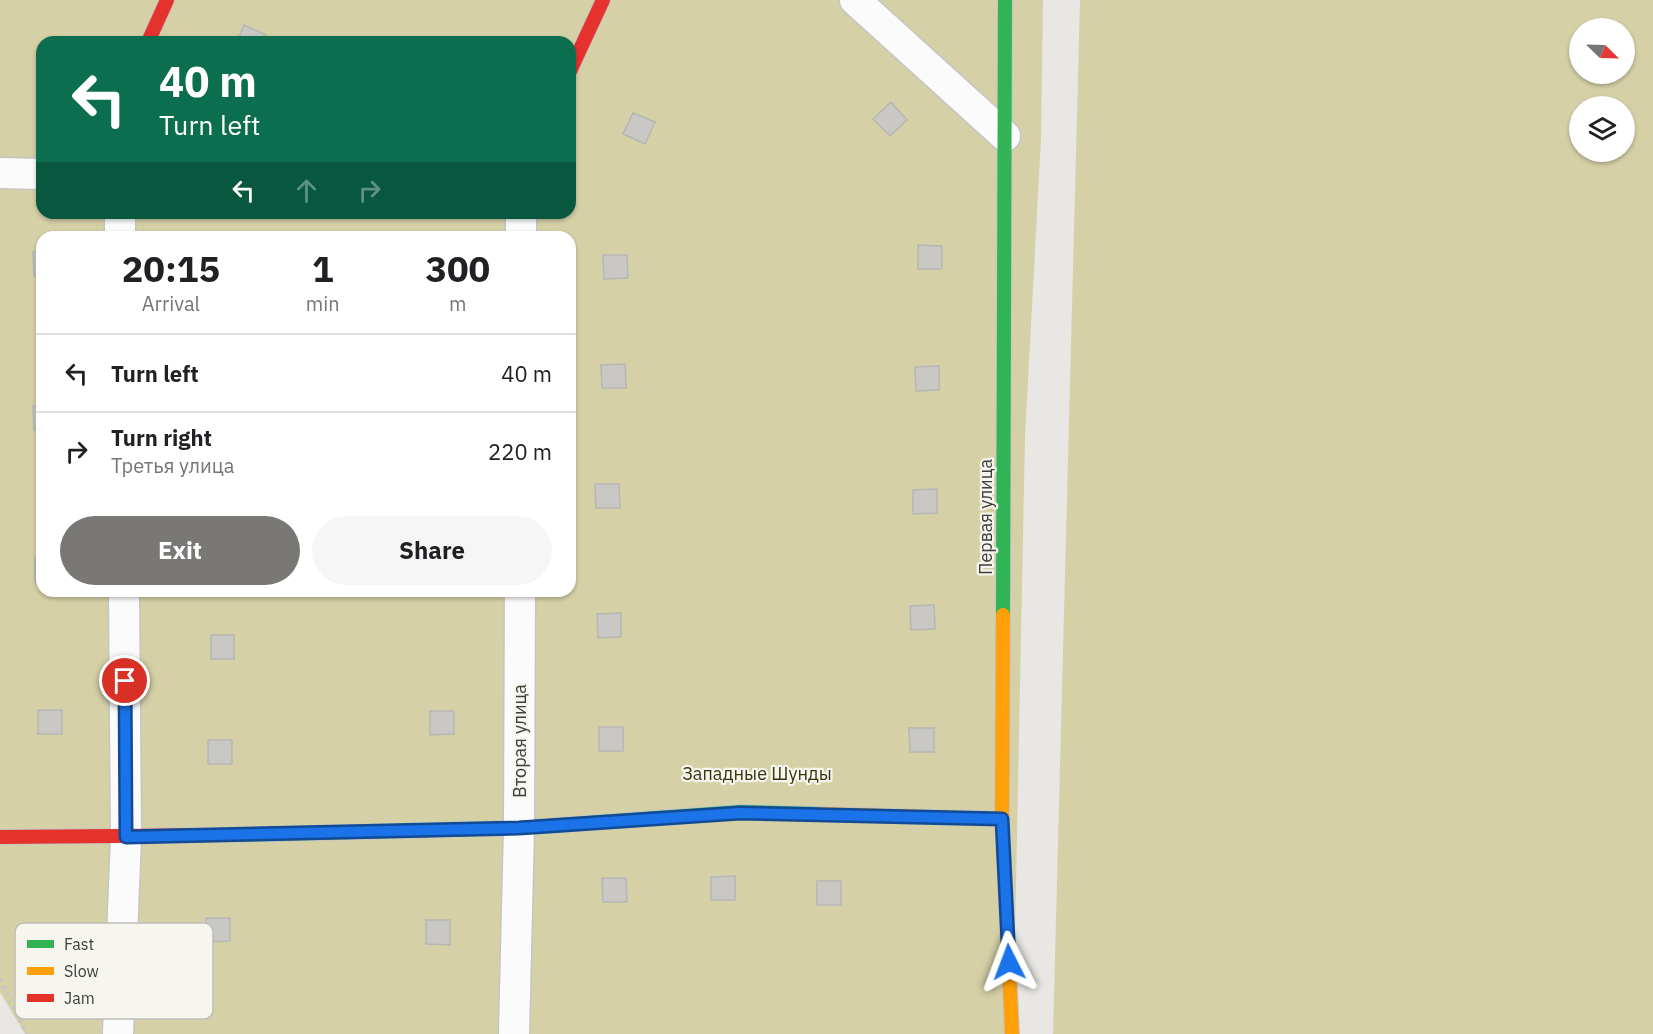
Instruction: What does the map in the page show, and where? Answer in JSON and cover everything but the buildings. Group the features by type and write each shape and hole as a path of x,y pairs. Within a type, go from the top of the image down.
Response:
{"street":[{"path":"151,36 167,0"},
{"path":"576,58 603,0"},
{"path":"855,0 1005,136"},
{"name":"Первая улица","path":"1005,0 1002,819 1012,1034"},
{"path":"0,173 36,174"},
{"path":"123,923 126,837 124,597"},
{"name":"Вторая улица","path":"514,1034 519,828 520,597"},
{"path":"0,837 126,837 519,828 740,813 1002,819"},
{"path":"118,1034 119,1019"}],"path":[{"path":"0,978 15,1009"},
{"path":"20,1019 27,1034"}],"green space":[{"name":"Западные Шунды","path":"0,0 1043,0 1041,138 1025,437 1013,1034 25,1034 16,1019 213,1019 213,923 15,923 15,1017 0,992"},
{"path":"1080,0 1653,0 1653,1034 1053,1034"}],"traffic: fast":[{"path":"1003,615 1005,0"},
{"path":"228,835 519,828 740,812 820,814"}],"traffic: slow":[{"path":"1003,615 1002,819 1012,1034"},
{"path":"820,814 1002,819"}],"traffic: jam":[{"path":"151,36 167,0"},
{"path":"576,58 603,0"},
{"path":"0,837 228,835"}],"route":[{"path":"125,681 126,837 519,828 740,813 1002,819 1009,962"}]}
